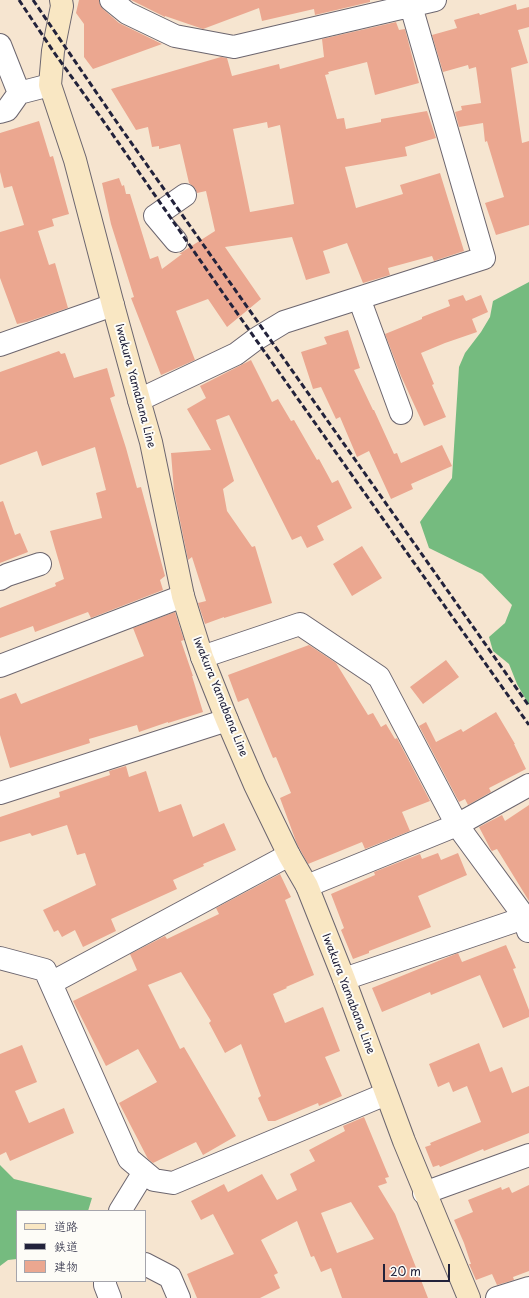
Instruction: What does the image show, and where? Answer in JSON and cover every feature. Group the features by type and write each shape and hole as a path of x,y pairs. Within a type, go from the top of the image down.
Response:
{"main road":[{"name":"Iwakura Yamabana Line","path":"61,0 62,6 53,51 50,85 75,160 139,400 150,442 183,596 202,657 255,785 289,855 307,886 344,979 424,1193 469,1298"}],"street":[{"path":"111,0 127,13 175,36 234,47 435,0"},
{"path":"139,400 236,354 256,339 284,322 484,258 411,6"},
{"path":"0,45 19,93"},
{"path":"0,112 6,110 19,93 50,85"},
{"path":"176,241 155,216 185,195"},
{"path":"359,298 401,413"},
{"path":"0,345 113,305"},
{"path":"0,579 7,575 40,564"},
{"path":"0,666 183,596"},
{"path":"202,657 300,624 378,677 458,825 528,925 344,979"},
{"path":"0,793 227,720"},
{"path":"307,886 458,825 529,785"},
{"path":"51,983 289,855"},
{"path":"0,958 45,970 129,1159 154,1180 173,1182 386,1094"},
{"path":"424,1193 529,1155"},
{"path":"121,1210 144,1172"},
{"path":"146,1265 170,1277 179,1298"},
{"path":"105,1282 110,1298"},
{"path":"497,1298 529,1288"}],"green space":[{"path":"529,282 529,705 517,684 509,664 493,651 489,637 505,623 512,605 482,574 429,548 420,522 452,478 459,367 465,353 490,317 493,301"},
{"path":"0,1165 14,1179 92,1198 88,1210 16,1210 16,1259 8,1260 0,1266"}],"building":[{"path":"79,0 99,0 103,9 119,23 162,44 93,69 84,57 84,24 76,13"},
{"path":"131,0 370,0 370,2 315,15 314,9 262,21 259,8 203,29 165,17"},
{"path":"516,4 517,10 529,7 529,27 518,30 528,63 511,68 522,143 529,141 529,225 496,235 485,203 504,197 487,141 485,142 483,123 459,127 455,112 462,110 461,106 481,103 476,67 469,69 468,65 443,72 432,35 457,28 454,20 479,13 480,15"},
{"path":"396,22 399,30 405,29 419,83 375,95 367,62 328,72 329,74 325,75 337,119 344,118 346,129 381,122 381,119 427,111 436,138 405,147 407,156 345,167 356,208 403,194 400,185 440,173 464,251 434,261 432,256 388,268 390,275 363,283 347,243 323,251 330,273 306,280 292,237 225,247 261,299 227,327 208,299 176,311 195,360 161,375 131,298 134,297 111,224 102,183 119,178 122,186 124,185 126,194 130,194 150,259 158,256 162,269 182,254 179,254 215,231 206,191 197,193 195,188 189,183 180,144 159,149 159,146 152,147 148,127 136,130 111,89 221,57 227,58 232,76 279,64 280,69 324,57 322,39","holes":["267,122 268,128 280,125 294,204 250,212 233,129"]},
{"path":"39,121 50,157 53,156 69,214 52,219 54,226 38,231 49,265 55,263 68,308 17,324 0,278 0,232 24,225 12,186 4,188 0,172 0,133"},
{"path":"463,295 466,301 481,295 488,312 472,319 477,332 421,353 434,384 432,385 446,417 424,426 401,376 385,334 450,306 448,300"},
{"path":"348,330 360,368 354,370 394,454 397,453 401,463 442,445 452,466 411,484 413,489 391,499 369,451 357,457 340,417 336,419 321,387 313,389 301,352 327,344 324,337"},
{"path":"59,351 61,354 65,353 74,378 107,368 115,396 110,398 137,488 141,487 165,576 160,580 163,590 91,618 88,612 35,632 33,626 0,638 0,608 56,586 55,583 64,579 50,531 102,518 96,493 106,490 95,447 42,466 37,451 0,465 0,372"},
{"path":"251,360 272,402 278,399 291,421 294,420 317,460 319,459 332,483 338,480 352,508 317,526 324,540 307,548 301,536 292,540 229,415 216,420 234,481 223,489 227,511 252,547 255,546 272,603 205,624 198,603 206,601 192,557 188,560 174,491 171,453 211,450 187,409 206,398 200,386"},
{"path":"3,501 15,535 20,533 28,552 0,563 0,502"},
{"path":"362,546 382,578 352,596 333,564"},
{"path":"175,612 184,640 181,641 203,712 139,732 137,725 89,739 90,743 10,768 0,735 0,699 16,693 21,704 144,656 133,628"},
{"path":"309,645 336,663 368,715 373,713 381,727 386,724 395,739 397,738 430,801 402,812 410,831 365,849 362,842 308,864 297,844 280,798 291,793 276,757 273,758 248,698 238,702 228,675"},
{"path":"446,660 459,677 423,704 410,687"},
{"path":"496,712 515,744 526,769 489,788 491,792 468,805 465,799 459,802 419,726 426,722 436,742 461,729 463,732"},
{"path":"126,766 129,777 146,771 159,812 181,804 193,837 224,823 236,850 203,864 204,866 173,880 177,889 111,919 116,931 83,947 75,930 62,937 58,930 54,932 43,910 96,885 85,853 77,855 67,825 32,836 30,833 0,842 0,817 60,797 59,792 110,775 109,771"},
{"path":"529,805 529,901 497,849 491,850 479,827 502,815 505,821"},
{"path":"438,853 441,860 458,853 467,875 418,896 431,927 369,951 369,953 353,959 341,930 344,928 331,894 375,875 374,872 420,854 422,859"},
{"path":"280,874 291,897 285,900 314,975 273,994 285,1023 323,1007 340,1051 325,1057 342,1096 319,1106 318,1103 275,1121 268,1121 258,1098 261,1096 241,1044 225,1053 209,1023 211,1021 181,972 148,985 180,1049 184,1047 236,1136 203,1155 196,1142 153,1163 148,1159 119,1103 157,1082 138,1049 106,1066 73,1001 137,970 130,954 165,936 167,939 219,914 216,908"},
{"path":"506,945 516,968 513,969 529,1010 529,1017 503,1028 480,975 431,995 430,992 382,1012 372,988 458,953 462,962"},
{"path":"479,1043 490,1072 502,1067 512,1093 529,1086 529,1133 484,1151 483,1149 440,1167 439,1165 433,1167 425,1147 431,1145 430,1143 481,1122 467,1086 453,1092 449,1082 438,1087 429,1064"},
{"path":"22,1045 37,1082 15,1091 29,1123 64,1108 74,1133 10,1161 6,1152 0,1155 0,1054"},
{"path":"364,1117 389,1177 385,1178 387,1183 378,1186 395,1214 428,1298 342,1298 331,1268 321,1272 314,1256 311,1257 297,1221 261,1240 278,1273 274,1275 280,1288 260,1298 197,1298 187,1274 234,1254 213,1214 201,1220 191,1201 224,1184 228,1192 262,1174 277,1200 297,1190 290,1174 315,1161 309,1150 345,1131 343,1126","holes":["351,1202 374,1239 337,1253 321,1213"]},
{"path":"529,1185 529,1271 513,1277 514,1280 497,1285 492,1274 476,1280 469,1264 471,1264 464,1243 454,1220 473,1212 468,1200 501,1187 502,1190 509,1187 512,1193"}],"railway":[{"path":"19,0 53,51 225,296 529,725"},
{"path":"33,0 118,124 529,706"}]}
